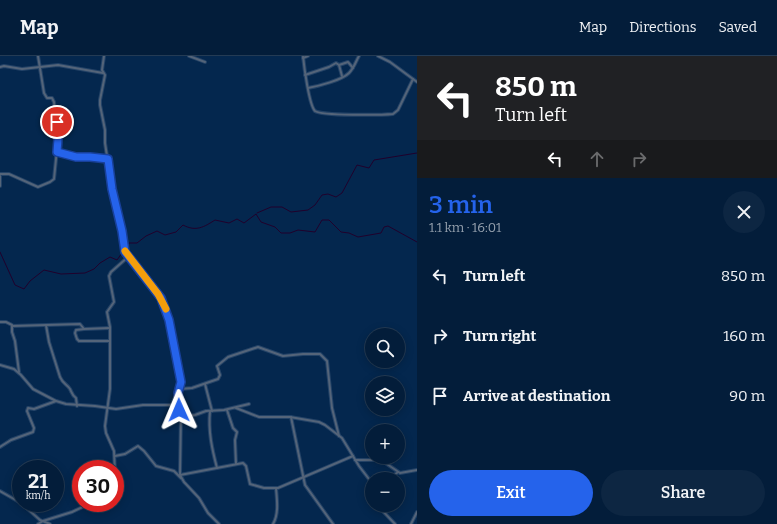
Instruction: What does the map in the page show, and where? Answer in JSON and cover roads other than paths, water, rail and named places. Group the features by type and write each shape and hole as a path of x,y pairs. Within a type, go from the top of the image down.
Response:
{"street":[{"path":"0,186 0,175 9,174 39,187 54,179 58,139 54,102 52,98 46,97 38,56"},
{"path":"104,56 102,70 105,77 100,102 104,130 104,143 112,189 122,231 124,250 158,294 164,305 171,326 181,380 178,393 181,412 180,475 182,479"},
{"path":"189,56 205,62"},
{"path":"308,56 303,57 308,88 314,108 319,112 343,114 393,114 398,110 413,79"},
{"path":"308,88 350,73 359,56"},
{"path":"378,56 390,62 417,82"},
{"path":"306,75 329,67 334,63 339,65 348,62 353,68"},
{"path":"0,67 4,66 22,69 58,65 104,73"},
{"path":"339,65 342,77"},
{"path":"57,152 76,157 108,159"},
{"path":"115,460 113,446 106,435 110,389 110,328 107,312 114,302 109,276 111,272 129,257"},
{"path":"0,322 7,322 12,324 12,326 80,324 84,329"},
{"path":"46,325 60,377 76,398 77,406"},
{"path":"12,326 19,373"},
{"path":"110,328 84,329 75,332 79,341 110,341"},
{"path":"180,389 192,388 205,384 219,377 220,373 217,366 222,360 255,347 283,356 320,354 325,358 328,367 332,408 339,436"},
{"path":"0,365 14,369 31,387 56,401 77,406 94,406 116,409 143,405 170,405 177,408 185,415 190,416 211,411 236,408 249,404"},
{"path":"205,384 211,411 209,420 212,453 217,468"},
{"path":"0,447 11,440 34,432 34,428 27,411 28,408 34,409 56,401"},
{"path":"236,408 259,417 291,417 322,423 339,436 365,474"},
{"path":"226,410 233,428 237,432 235,440 236,464"},
{"path":"291,417 306,487 333,524"},
{"path":"115,456 124,454 138,446 156,466 174,471 197,495 208,513 219,524"},
{"path":"180,475 236,464 245,464 249,483 251,485 264,488 276,488 353,456"},
{"path":"355,460 376,460 384,462 398,472"},
{"path":"405,473 417,470"},
{"path":"273,524 277,517 276,488"},
{"path":"0,491 21,503 43,521 50,524"},
{"path":"38,524 72,512"},
{"path":"384,512 395,524"},
{"path":"411,524 417,512"}],"waterway":[{"path":"257,213 271,207 282,207 291,212 308,210 315,205 322,195 328,194 336,197 342,193 357,165 369,168 374,160 417,153"},
{"path":"0,252 15,285 24,289 30,281 44,270 61,274 85,273 94,269 110,257 117,260 129,243 137,243 146,236 157,231 165,235 176,232 183,225 192,228 200,228 215,220 229,223 237,219 244,223 256,214 261,222 275,227 281,233 290,233 298,230 315,232 322,220 329,220 341,232 349,233 358,237 381,233 384,227 388,226 417,242"}]}
